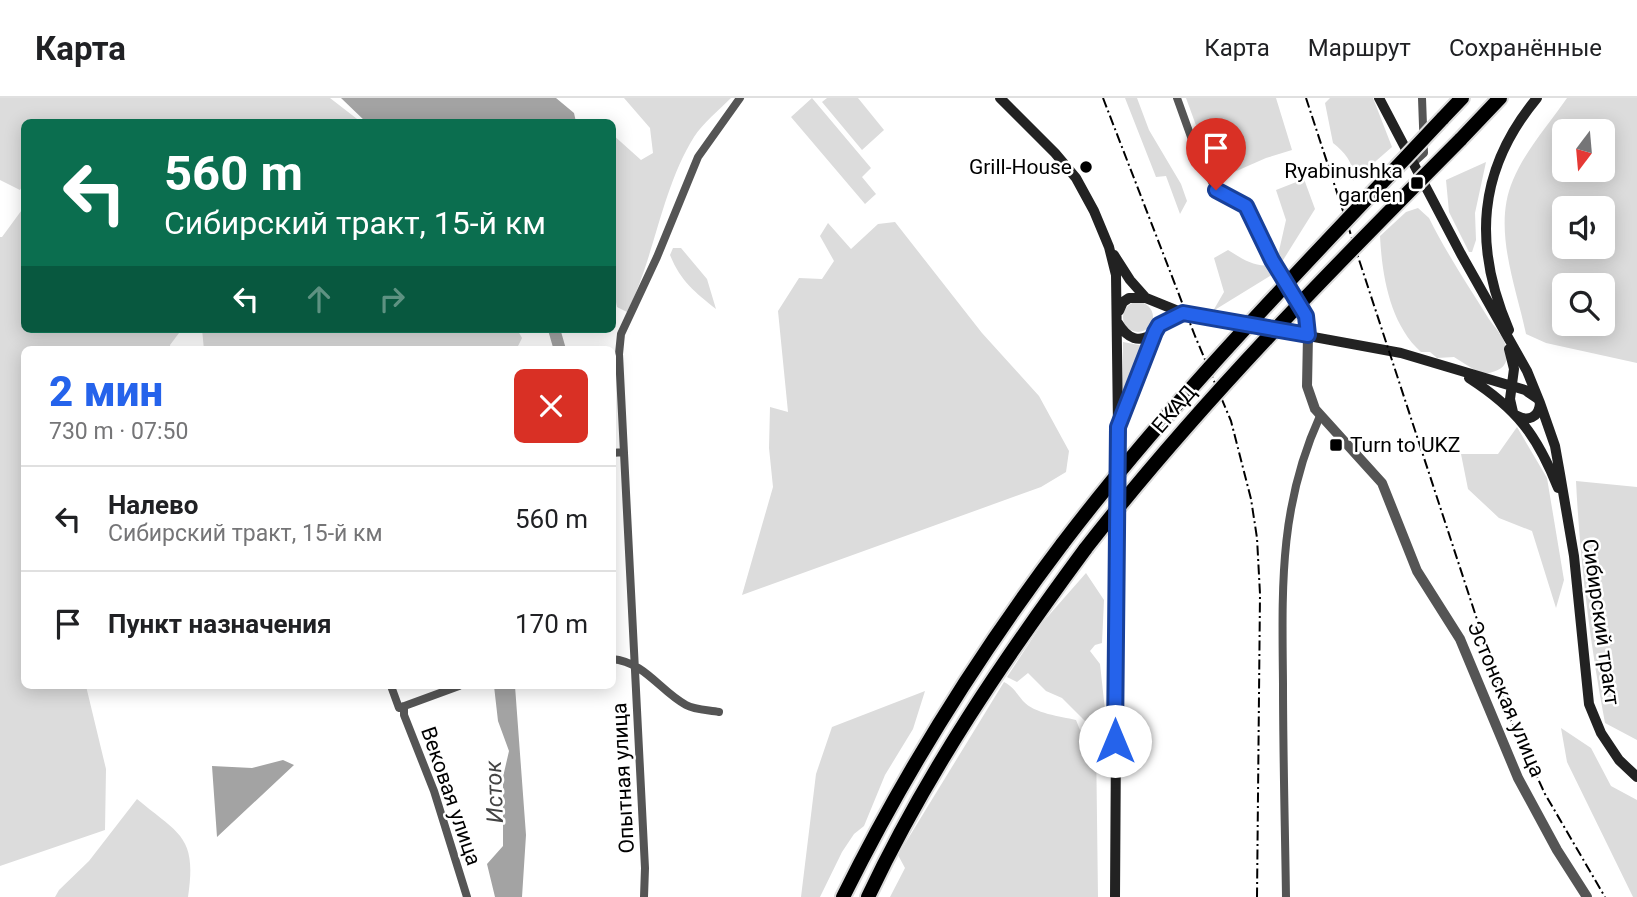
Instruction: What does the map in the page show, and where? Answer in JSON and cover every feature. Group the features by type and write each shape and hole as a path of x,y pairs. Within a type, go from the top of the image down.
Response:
{"highway":[{"name":"ЕКАД","path":"843,897 876,831 925,745 1015,606 1063,543 1113,480 1227,348 1462,98"},
{"name":"ЕКАД","path":"868,897 924,790 974,707 1011,648 1086,548 1161,456 1236,372 1332,269 1500,98"}],"main road":[{"path":"1000,98 1076,178 1109,247 1116,275 1118,427 1115,897"},
{"name":"Сибирский тракт","path":"1379,98 1505,336 1527,371 1539,401 1555,446 1574,556 1589,704 1601,733 1619,760 1637,777"},
{"path":"1527,371 1494,291 1485,252 1485,225 1492,183 1503,148 1514,127 1536,98"},
{"path":"1109,247 1130,280 1158,311 1157,329 1118,427"},
{"path":"1183,313 1149,337 1131,338 1125,334 1118,318 1123,302 1129,298 1148,299 1183,313 1401,353 1492,381 1539,401 1538,412 1533,417 1524,419 1460,373"},
{"name":"Сибирский тракт","path":"1505,336 1514,369 1514,413 1541,448 1563,501"},
{"path":"1492,381 1507,376 1511,358"}],"street":[{"name":"Опытная улица","path":"644,897 645,855 624,452 621,334 657,257 698,157 740,98"},
{"path":"1177,98 1195,148 1216,190 1246,206 1272,260 1306,316 1308,335"},
{"path":"1413,163 1424,153 1422,98"},
{"name":"Эстонская улица","path":"1308,335 1307,386 1320,416 1382,482 1417,571 1460,639 1518,778 1557,850 1587,897"},
{"path":"1286,897 1282,570 1290,513 1303,454 1320,416"},
{"path":"616,453 624,452"},
{"path":"616,660 634,665 686,705 719,712"},
{"name":"Вековая улица","path":"393,689 402,707 441,811 467,897"},
{"path":"402,707 451,689"}],"shaded area":[{"path":"0,98 330,98 357,119 21,119 21,188 0,180"},
{"path":"341,98 556,98 574,113 575,119 363,119"},
{"path":"624,98 731,98 706,122 683,157 645,269 627,312 617,307 616,302 616,138 641,160 653,153 650,128"},
{"path":"812,98 871,168 862,177 876,194 865,204 791,117"},
{"path":"827,98 858,98 884,130 862,150 822,102"},
{"path":"1125,98 1137,98 1149,130 1181,184 1187,201 1180,214 1166,176 1156,177"},
{"path":"1186,98 1276,98 1292,150 1266,158 1216,180"},
{"path":"1330,98 1373,98 1392,147 1353,181 1349,160 1333,143 1325,103"},
{"path":"1567,98 1637,98 1637,363 1546,343 1526,334 1508,257 1505,218 1507,198 1513,180 1538,138"},
{"path":"1486,162 1475,213 1476,240 1472,252 1469,252 1449,212 1446,180"},
{"path":"1304,179 1315,209 1275,273 1213,311 1224,292 1214,258 1228,250 1257,264 1276,264 1286,220 1276,190"},
{"path":"1418,208 1429,218 1457,268 1503,338 1507,359 1503,367 1491,373 1481,374 1454,357 1437,358 1430,352 1421,352 1410,341 1395,314 1386,283 1380,236 1406,212"},
{"path":"21,211 21,333 179,333 170,346 21,346 21,689 87,689 106,769 105,830 0,866 0,237"},
{"path":"895,222 982,333 1039,396 1069,451 1066,472 1041,487 742,595 773,487 769,448 770,407 788,412 778,311 799,278 822,279 834,261 820,236 828,223 851,249 878,224"},
{"path":"673,248 681,248 707,279 716,309 695,292 679,272 670,255"},
{"path":"1138,302 1149,306 1153,317 1149,328 1138,332 1127,328 1123,317 1127,306"},
{"path":"202,333 519,333 522,338 518,346 204,346"},
{"path":"1123,342 1144,346 1122,402"},
{"path":"1517,427 1547,478 1564,580 1556,608 1532,531 1499,518 1468,489 1461,454 1498,454"},
{"path":"1576,481 1637,487 1637,740 1605,723 1586,602"},
{"path":"1086,573 1104,600 1102,643 1095,645 1090,651 1100,664 1105,710 1087,723 1062,698 1046,691 1028,673 1017,682 1007,677 1043,622"},
{"path":"1004,682 1034,709 1076,720 1080,730 1096,739 1098,897 890,897 905,868 898,855"},
{"path":"494,689 515,689 526,835 522,897 495,897 487,864 503,846 503,777 509,751 498,721"},
{"path":"925,691 913,729 885,775 864,826 854,834 842,852 820,897 801,897 816,774 832,727"},
{"path":"1561,728 1591,748 1611,786 1637,800 1637,897 1633,897 1567,762"},
{"path":"283,760 294,765 217,837 212,766 252,768"},
{"path":"137,799 182,839 190,861 188,897 55,897 89,861"}],"waterway":[{"name":"Исток","path":"555,333 559,346"}],"railway":[{"path":"1103,98 1195,336 1231,421 1251,499 1257,538 1260,594 1257,897"},
{"path":"1306,98 1508,714 1545,794 1605,897"}],"place":[{"name":"Grill-House","path":"1086,167"},
{"name":"Ryabinushka garden","path":"1417,183"},
{"name":"Turn to UKZ","path":"1336,445"}],"route":[{"path":"1115,741 1118,427 1155,332 1159,325 1183,313 1308,335 1306,316 1272,260 1246,206 1216,190"}]}
